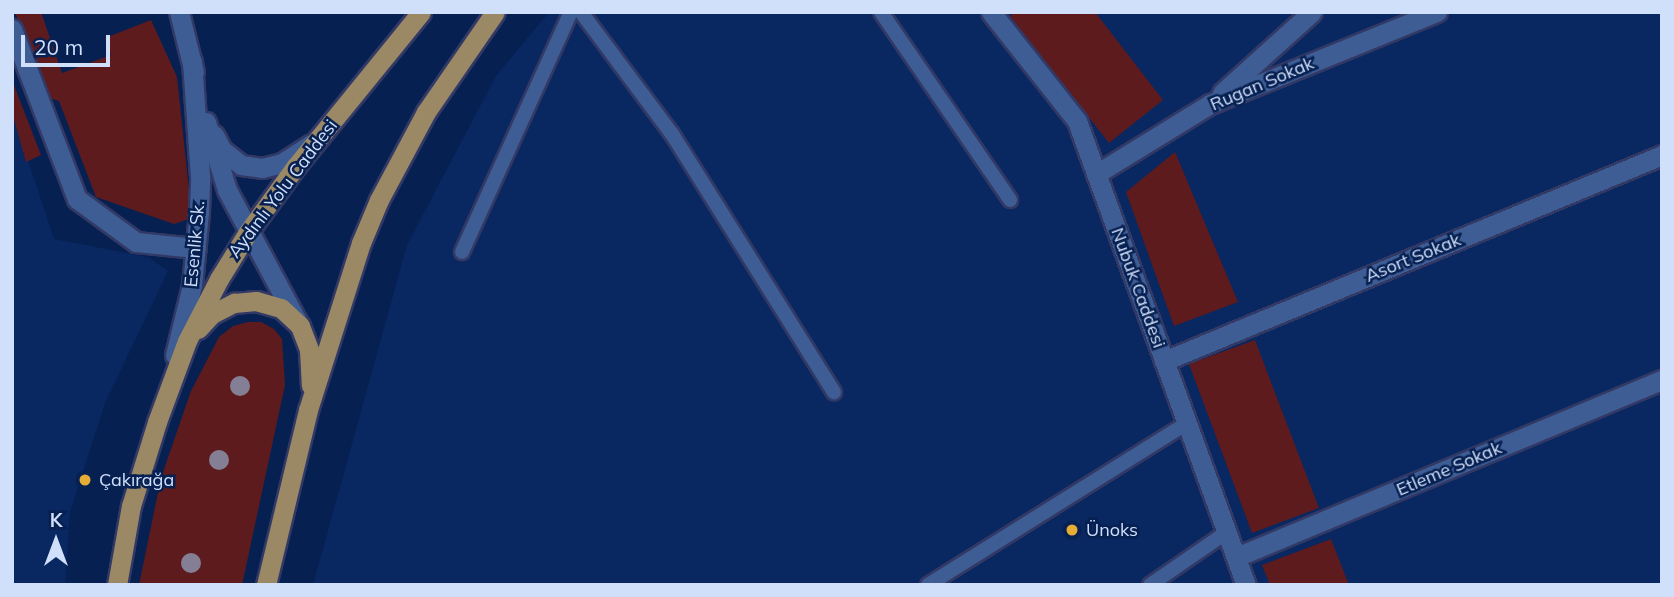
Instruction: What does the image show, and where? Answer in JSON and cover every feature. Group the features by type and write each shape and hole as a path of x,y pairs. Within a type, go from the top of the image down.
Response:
{"main road":[{"name":"Aydınlı Yolu Caddesi","path":"117,585 131,506 157,422 187,341 248,232 421,12"},
{"path":"266,585 308,410 352,268 379,200 426,113 495,12"},
{"path":"187,341 212,314 234,303 256,301 281,308 300,327 309,350 312,375 308,410"}],"street":[{"name":"Esenlik Sk.","path":"179,12 219,168 248,232 300,327"},
{"path":"1210,104 1312,12"},
{"name":"Rugan Sokak","path":"1096,174 1210,104 1437,12"},
{"name":"Nubuk Caddesi","path":"992,13 1077,121 1246,585"},
{"path":"12,29 76,199 136,242 197,248"},
{"name":"Esenlik Sk.","path":"157,422 192,285 197,248 200,176 192,61"},
{"path":"205,118 222,150 241,165 262,168 282,163 320,138"},
{"name":"Asort Sokak","path":"1164,361 1662,155"},
{"name":"Etleme Sokak","path":"1236,557 1662,380"}],"lane":[{"path":"462,252 571,12"},
{"path":"581,12 672,134 834,392"},
{"path":"881,12 1010,200"},
{"path":"928,585 1187,423"},
{"path":"1150,585 1227,532"}],"shaded area":[{"path":"15,12 41,12 62,73 111,55 105,38 151,20 177,77 192,218 174,224 96,197 59,101 46,97"},
{"path":"549,12 1662,12 1662,585 313,585 407,245 496,76"},
{"path":"1015,12 1095,12 1163,100 1109,143 1010,16"},
{"path":"12,80 41,155 26,162 12,112"},
{"path":"12,112 54,239 148,257 168,271 105,403 70,512 65,585 12,585"},
{"path":"1175,152 1238,302 1174,326 1126,192"},
{"path":"261,322 274,329 282,339 285,385 242,585 139,585 161,478 191,391 219,337 233,326"},
{"path":"1255,340 1319,508 1252,533 1189,364"},
{"path":"1331,539 1349,585 1270,585 1262,565"}],"place":[{"name":"Çakırağa","path":"85,480"},
{"name":"Ünoks","path":"1072,530"}]}
